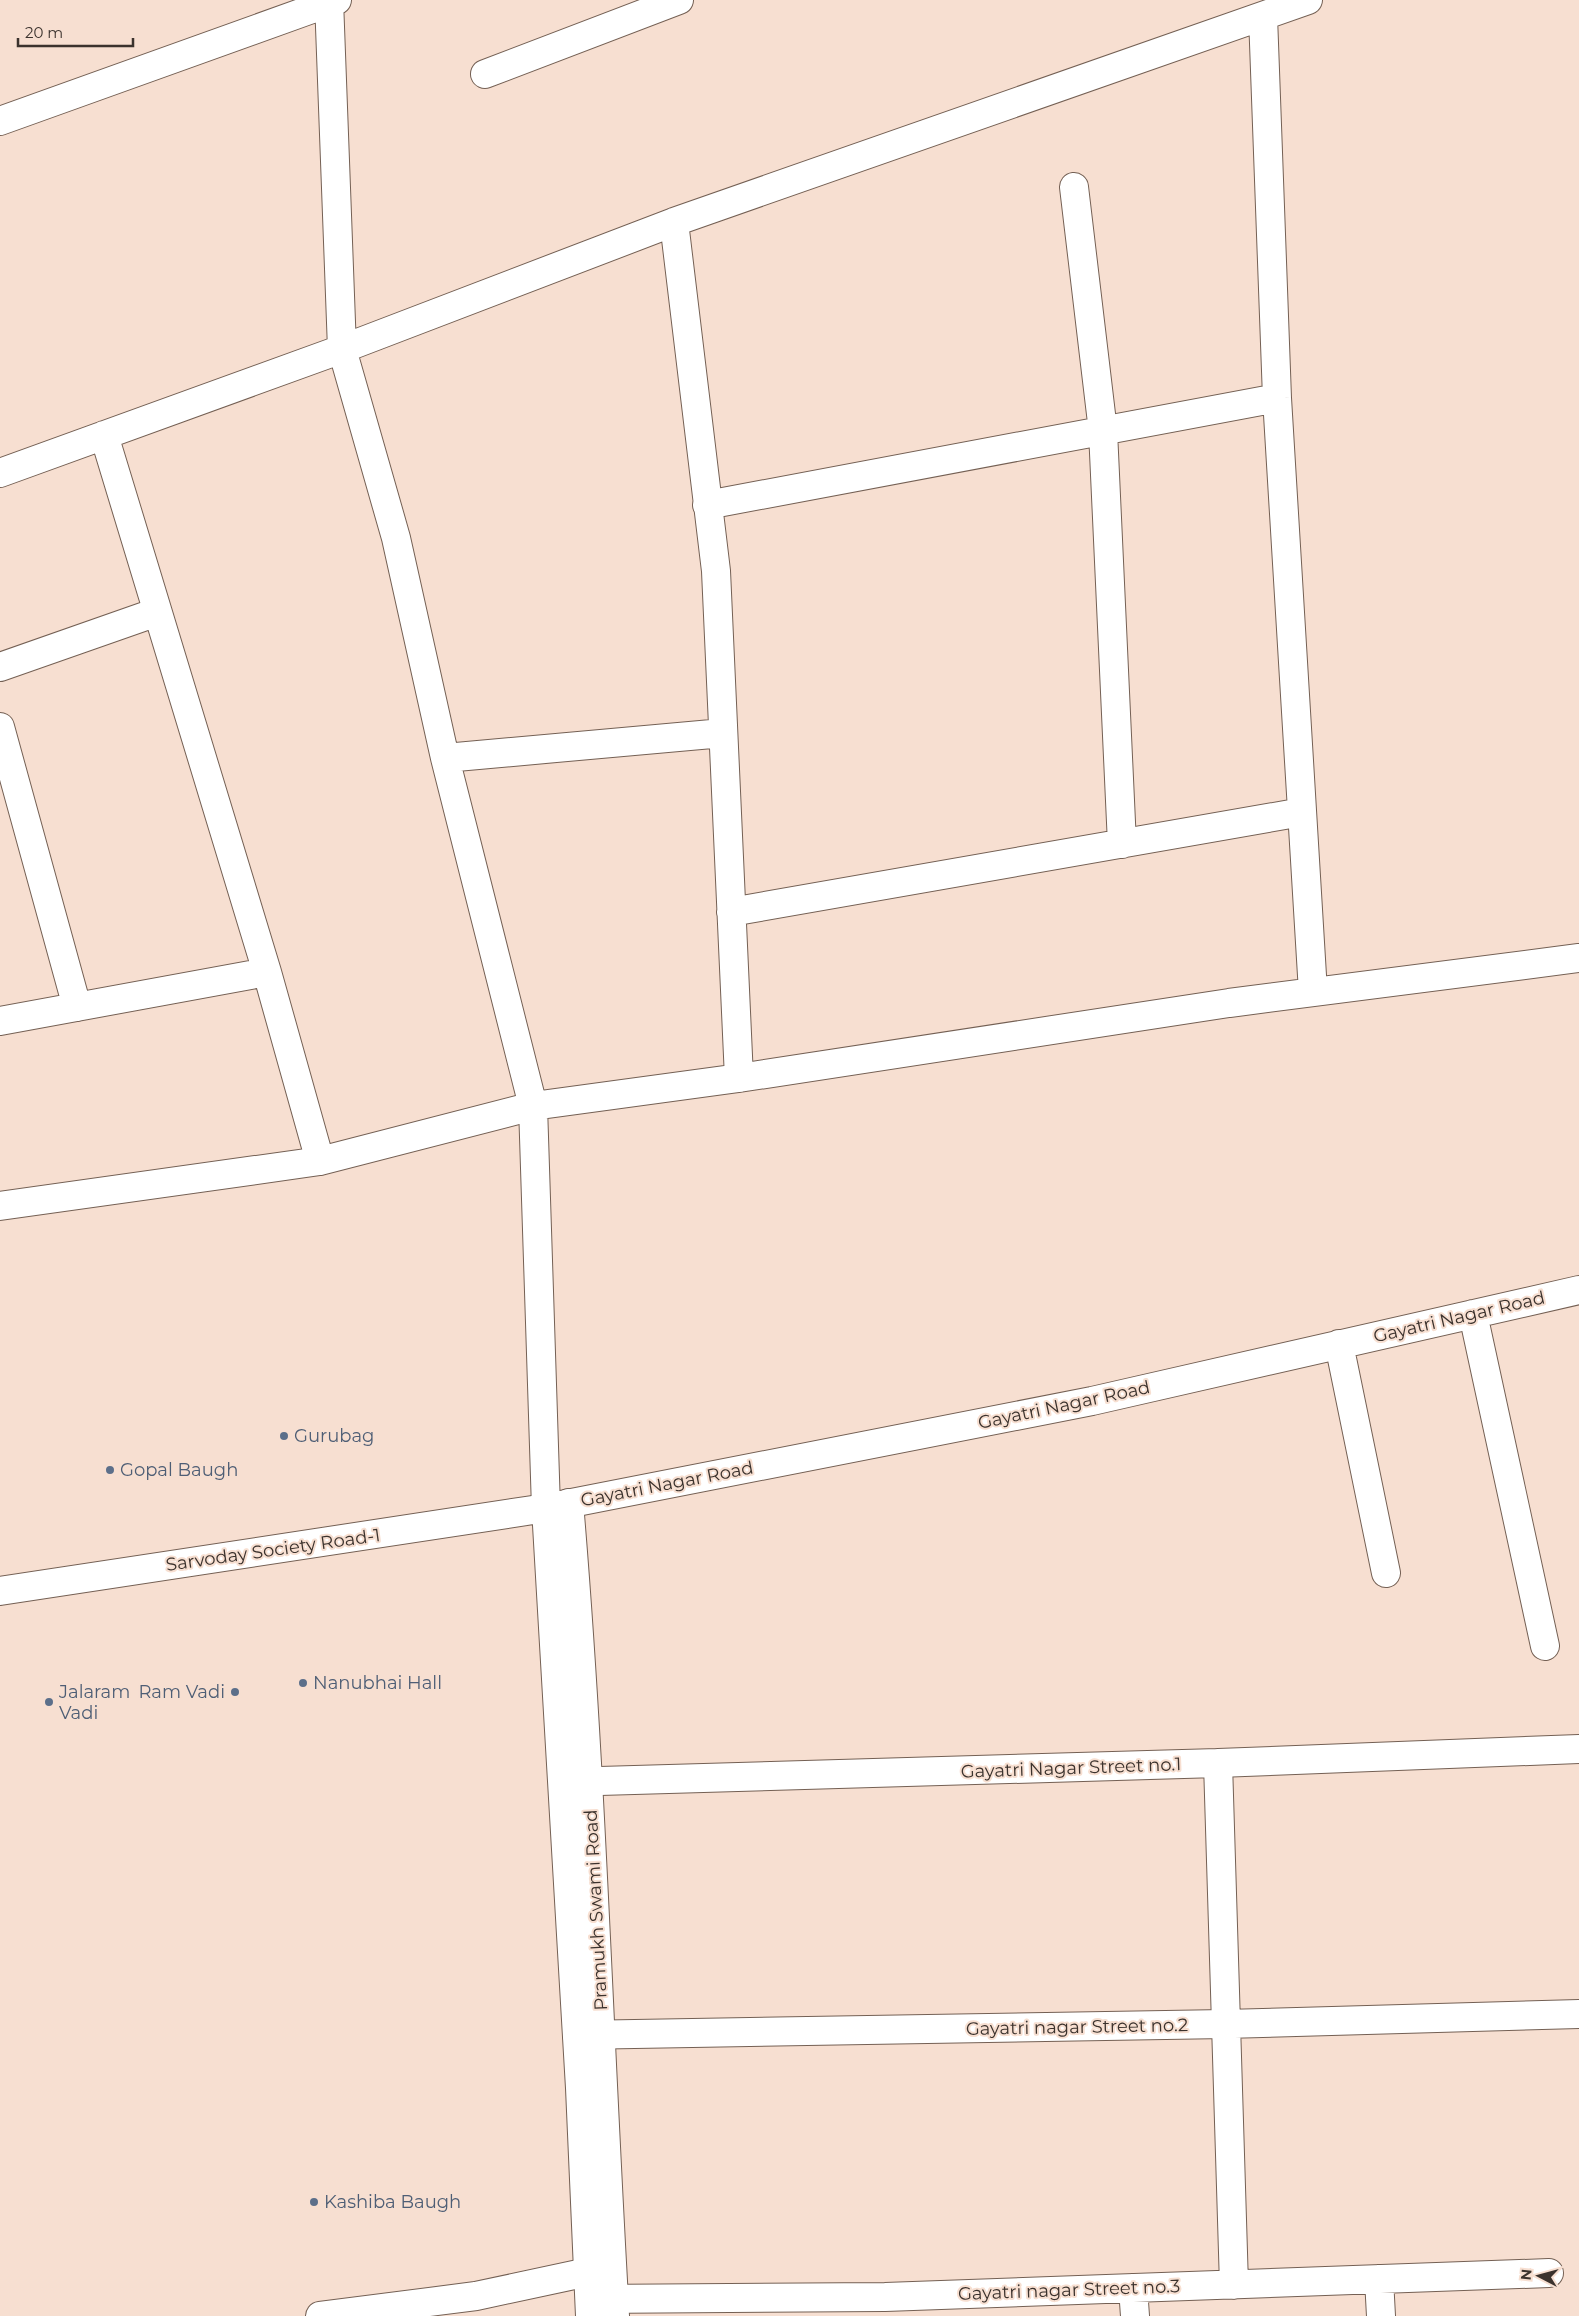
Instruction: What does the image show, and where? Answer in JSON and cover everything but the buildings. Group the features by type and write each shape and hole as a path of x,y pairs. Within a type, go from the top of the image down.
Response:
{"street":[{"path":"485,74 679,0"},
{"path":"0,473 342,349 674,222 1308,0"},
{"path":"0,121 332,1"},
{"name":"Pramukh Swami Road","path":"332,1 342,349 396,538 445,758 533,1106 576,1782 602,2307"},
{"path":"1263,16 1277,398 1313,992"},
{"path":"1074,186 1103,431 1122,844"},
{"path":"674,222 716,571 739,1078"},
{"path":"708,505 1277,398"},
{"path":"104,435 267,972 320,1161"},
{"path":"0,667 157,612"},
{"path":"0,727 76,1007"},
{"path":"445,758 723,733"},
{"path":"731,912 1302,812"},
{"path":"0,1206 320,1161 533,1106 739,1078 1229,1002 1579,958"},
{"path":"0,1021 267,972"},
{"name":"Gayatri Nagar Road","path":"558,1506 1092,1400 1579,1290"},
{"path":"1473,1314 1545,1646"},
{"path":"1339,1344 1386,1572"},
{"name":"Sarvoday Society Road-1","path":"0,1591 558,1506"},
{"name":"Gayatri Nagar Street no.1","path":"576,1782 1218,1764 1579,1749"},
{"path":"1218,1764 1234,2284"},
{"name":"Gayatri nagar Street no.2","path":"588,2035 1226,2024 1579,2014"},
{"name":"Pramukh Swami Road","path":"588,2035 580,2088 588,2272 602,2307"},
{"path":"320,2316 476,2296 588,2272"},
{"name":"Gayatri nagar Street no.3","path":"602,2307 885,2306 1133,2288 1549,2273"},
{"path":"1379,2280 1381,2316"},
{"path":"1133,2288 1135,2316"}],"place":[{"name":"Gurubag","path":"284,1436"},
{"name":"Gopal Baugh","path":"110,1470"},
{"name":"Nanubhai Hall","path":"303,1683"},
{"name":"Ram Vadi","path":"235,1692"},
{"name":"Jalaram Vadi","path":"49,1702"},
{"name":"Kashiba Baugh","path":"314,2202"}]}
